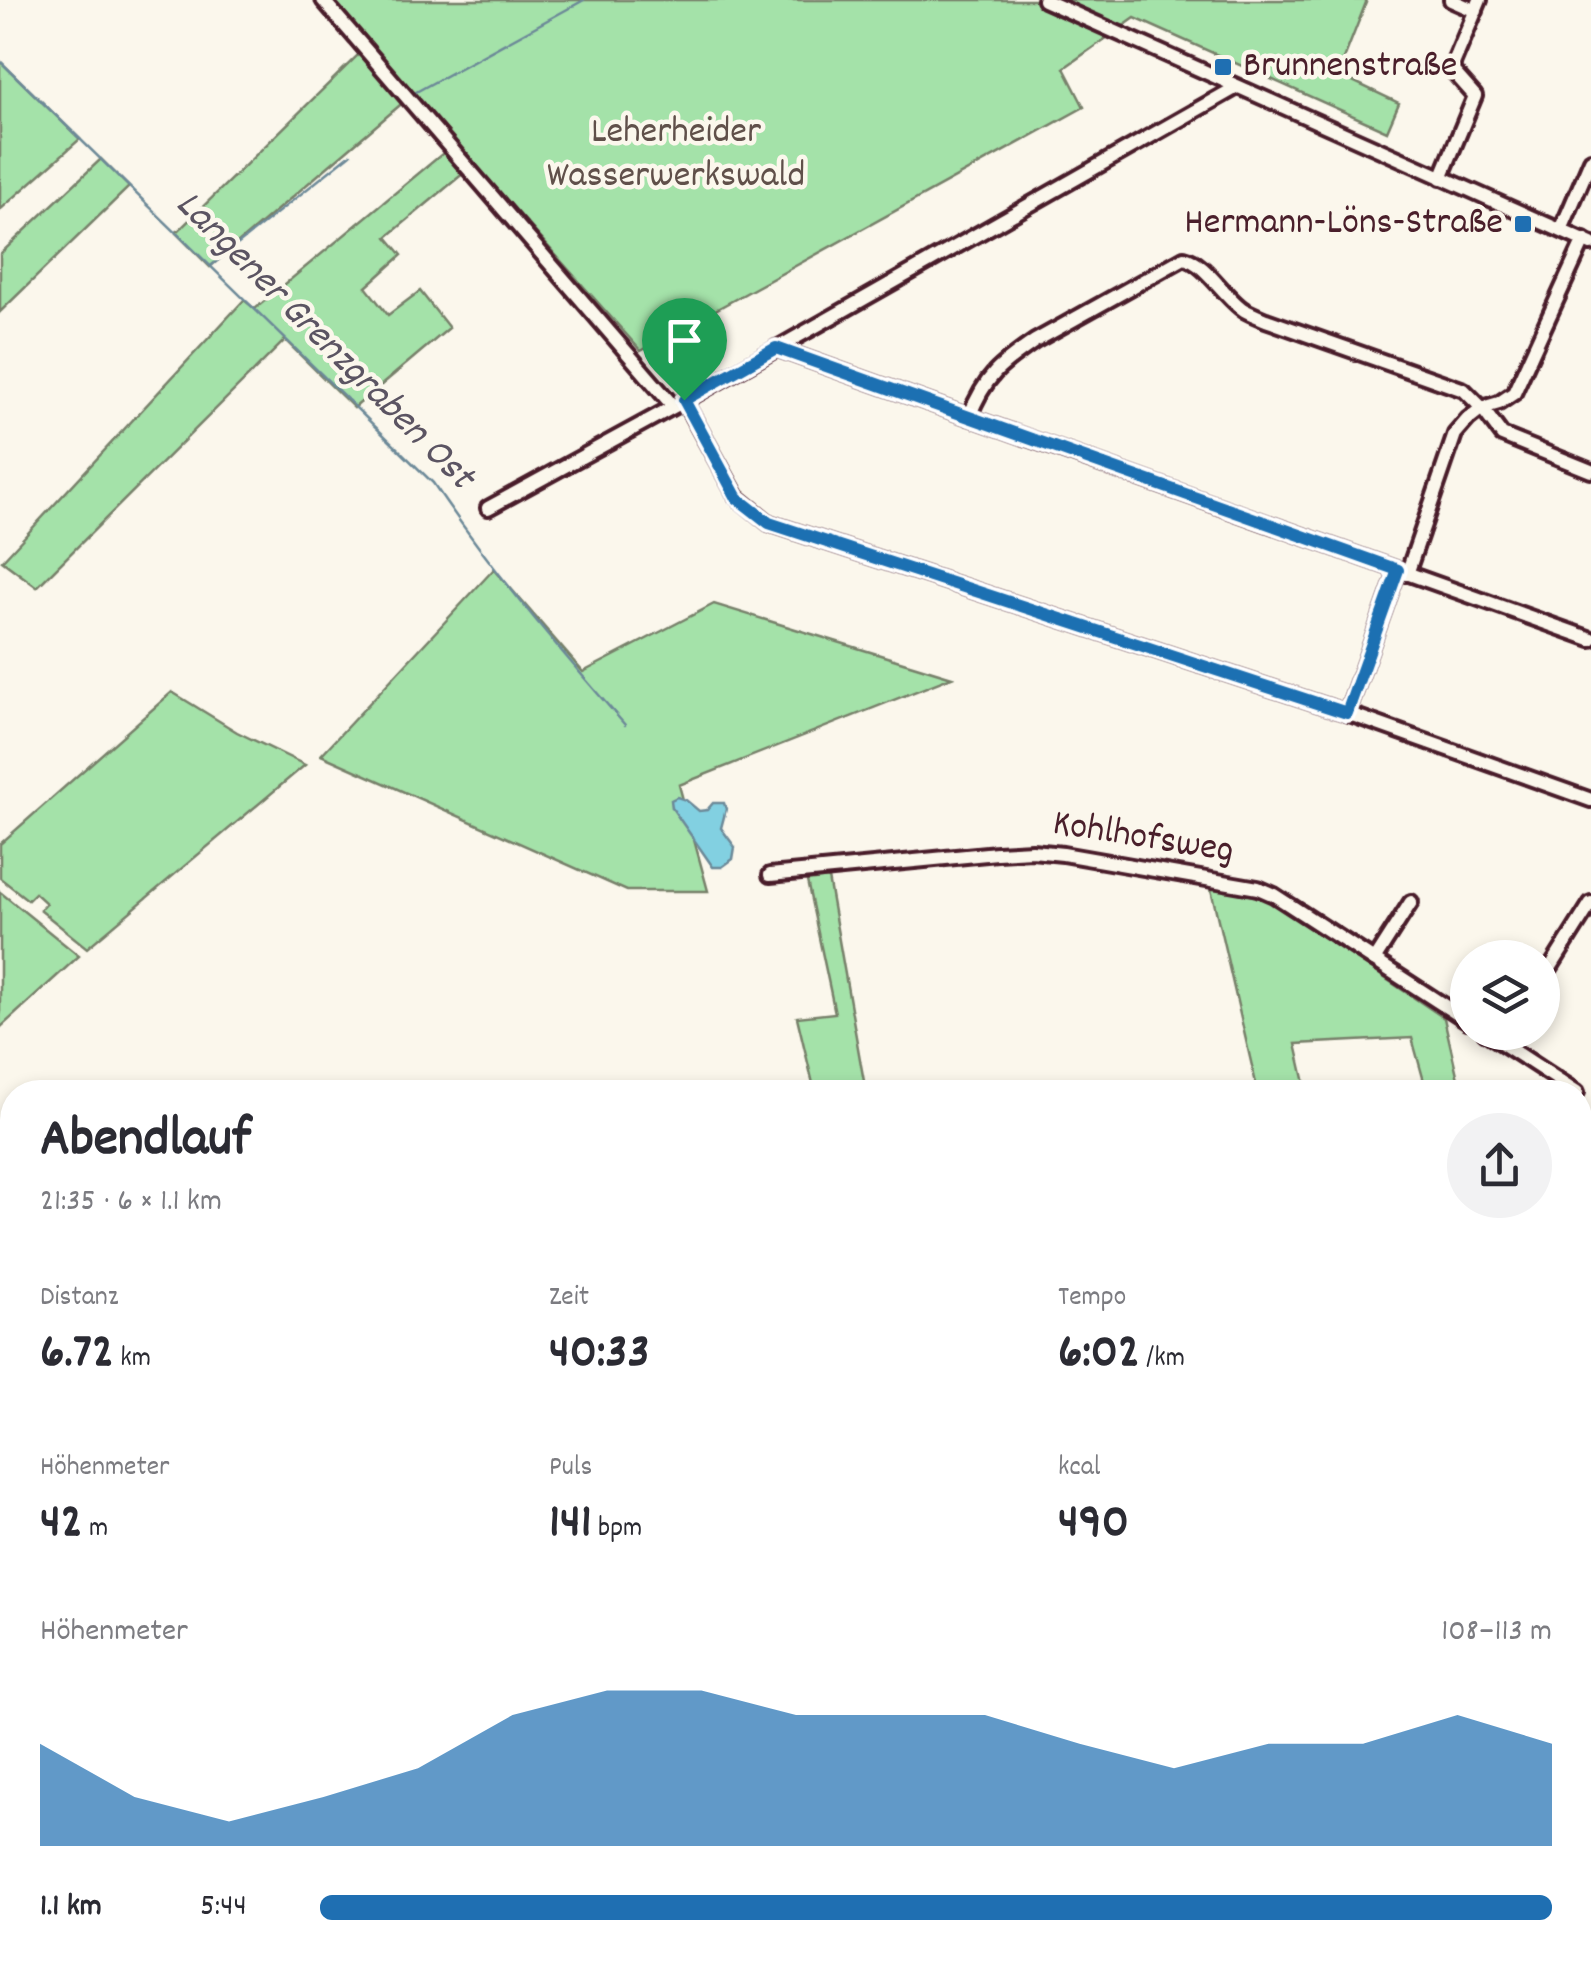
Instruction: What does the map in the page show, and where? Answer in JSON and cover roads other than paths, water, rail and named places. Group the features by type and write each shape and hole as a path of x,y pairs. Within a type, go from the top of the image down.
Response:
{"street":[{"path":"322,0 678,403 737,498 769,523 1347,713 1591,800"},
{"path":"1044,0 1587,242 1514,393 1482,408 1455,434 1347,713"},
{"path":"1442,178 1474,96 1451,69 1478,6 1450,0"},
{"path":"488,508 1238,87"},
{"path":"1561,230 1591,160"},
{"path":"969,417 978,393 1013,356 1184,258 1196,262 1243,310 1464,390 1502,435 1591,471"},
{"path":"776,348 1591,639"},
{"name":"Kohlhofsweg","path":"770,875 1032,852 1258,888 1450,1009"},
{"path":"1374,960 1411,902"},
{"path":"1560,952 1591,902"},
{"path":"1523,1050 1562,1080"}],"water":[{"path":"677,797 699,811 707,810 713,803 724,803 721,828 735,847 733,859 722,867 713,867 672,808 671,800"}],"waterway":[{"path":"416,92 584,0"},
{"name":"Langener Grenzgraben Ost","path":"0,61 433,483 525,607 625,725"},
{"path":"212,265 351,154"}],"place":[{"name":"Brunnenstraße","path":"1223,67"},
{"name":"Hermann-Löns-Straße","path":"1523,224"}],"park label":[{"name":"Leherheider Wasserwerkswald","path":"676,155"}]}
